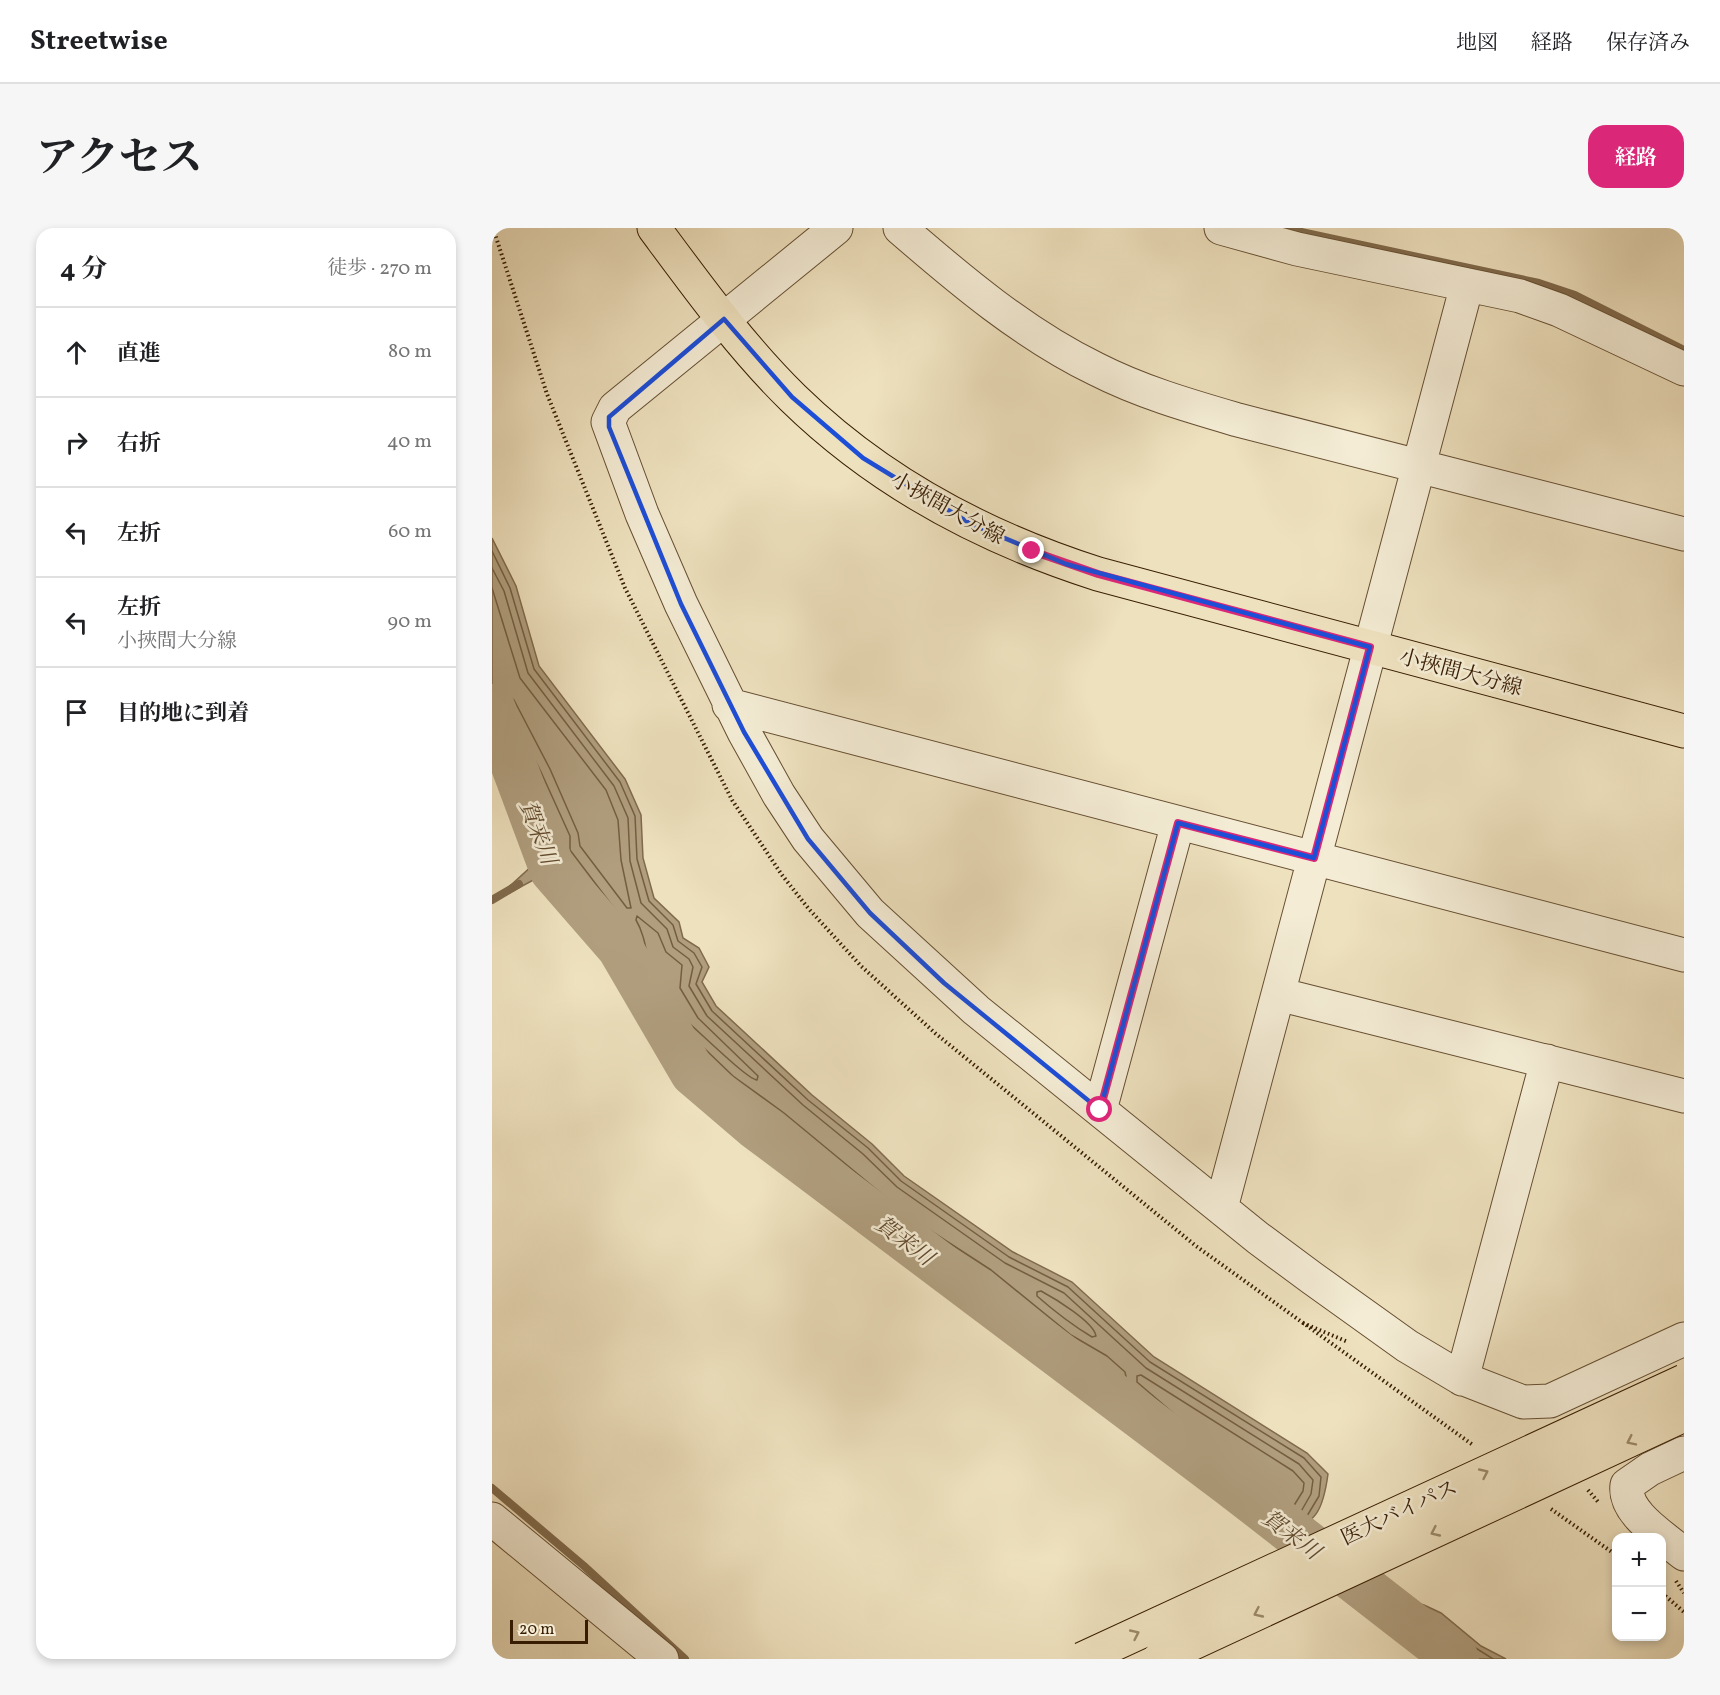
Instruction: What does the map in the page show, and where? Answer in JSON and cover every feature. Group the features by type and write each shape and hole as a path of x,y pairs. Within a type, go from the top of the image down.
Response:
{"main road":[{"name":"小挾間大分線","path":"654,228 724,319 785,390 838,439 888,476 971,524 1032,551 1098,574 1684,731"},
{"name":"医大バイパス","path":"1082,1659 1684,1381"},
{"path":"1159,1659 1684,1416"}],"street":[{"path":"836,228 615,408 609,422 664,567 729,705 774,787 808,839 870,913 952,990 1221,1208 1407,1346 1462,1379 1523,1402 1550,1401 1684,1339"},
{"path":"900,228 985,299 1095,369 1168,399 1418,467 1684,534"},
{"path":"1221,228 1298,249 1520,296 1559,310 1684,369"},
{"path":"1221,1208 1467,285"},
{"path":"729,705 1684,955"},
{"path":"1100,1110 1178,823"},
{"path":"1278,994 1684,1096"},
{"path":"1462,1379 1547,1061"},
{"path":"1684,1453 1635,1478 1627,1485 1625,1495 1638,1513 1684,1554"},
{"path":"492,1519 662,1659"}],"path":[{"path":"1542,1503 1612,1552"},
{"path":"1666,1596 1684,1612"}],"highlighted area":[{"path":"724,319 792,397 863,458 971,524 1066,564 1370,647 1314,858 1178,823 1100,1110 944,983 870,913 808,839 744,732 681,604 609,427 609,417"}],"water":[{"path":"492,538 516,586 539,666 625,779 641,815 643,858 654,898 679,922 683,938 699,948 709,967 702,982 716,1006 812,1095 872,1144 904,1176 1013,1252 1072,1282 1154,1357 1307,1453 1328,1474 1324,1497 1311,1520 1282,1536 1112,1389 1114,1380 1098,1367 1063,1346 984,1281 904,1230 776,1124 725,1087 671,1035 660,1030 637,998 626,970 622,940 565,863 513,891 510,886 558,842 492,706"},
{"path":"1379,1581 1394,1597 1424,1605 1441,1613 1481,1646 1506,1659 1424,1659 1346,1599"}],"waterway":[{"path":"1283,228 1539,283 1575,295 1684,350"},
{"name":"賀来川","path":"492,707 553,871 620,948 693,1073 755,1126 1232,1485 1456,1659"},
{"path":"492,900 519,884"},
{"path":"492,1488 584,1566 685,1659"}],"route":[{"path":"1032,551 1098,574 1370,647 1314,858 1178,823 1100,1110"}]}
